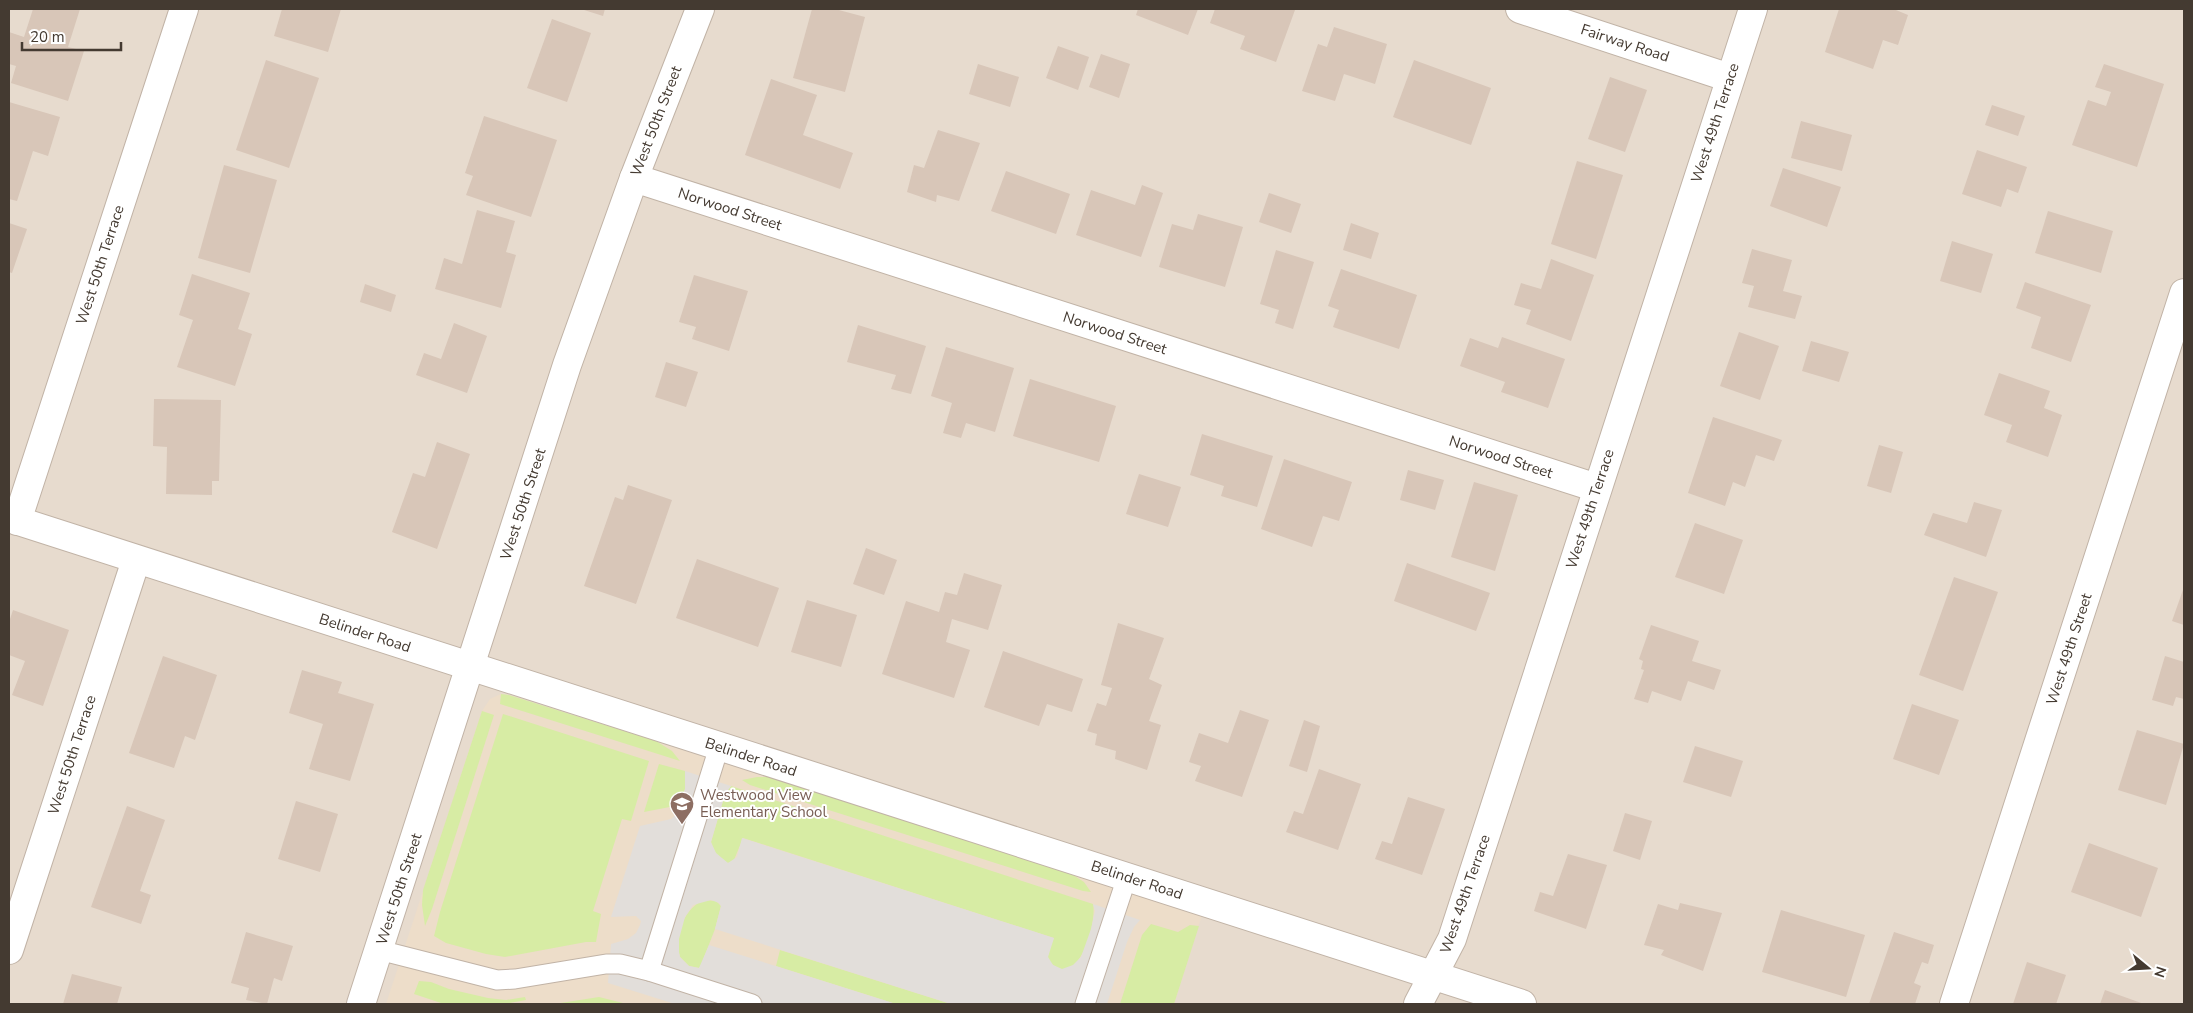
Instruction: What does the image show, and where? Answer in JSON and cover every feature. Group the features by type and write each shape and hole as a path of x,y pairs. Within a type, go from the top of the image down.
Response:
{"street":[{"name":"West 50th Terrace","path":"13,520 184,9"},
{"name":"West 50th Street","path":"361,1004 567,365 634,178 700,9"},
{"name":"Fairway Road","path":"1520,9 1730,78"},
{"name":"West 49th Terrace","path":"1418,1004 1452,940 1753,9"},
{"name":"Norwood Street","path":"634,178 1597,488"},
{"name":"West 49th Street","path":"1954,1004 2184,293"},
{"name":"Belinder Road","path":"13,520 1522,1004"},
{"name":"West 50th Terrace","path":"9,950 136,560"}],"lane":[{"path":"649,971 719,746"},
{"path":"1086,1004 1127,877"},
{"path":"379,950 497,980 515,979 606,964 629,965 752,1004"}],"shaded area":[{"path":"9,9 2184,9 2184,1004 9,1004"},
{"name":"Westwood View Elementary School","path":"501,694 1202,915 1174,1004 386,1004 482,711 490,699"},
{"path":"685,771 731,786 725,794 711,842 716,853 728,863 737,857 742,838 1054,938 1048,957 1053,965 1062,969 1073,965 1081,957 1091,929 1095,911 1093,904 1140,920 1134,927 1127,942 1107,1004 951,1004 715,929 721,906 719,903 711,900 693,905 685,917 679,939 679,952 680,957 689,966 699,968 709,945 896,1004 675,1004 608,983 611,944 628,939 636,933 641,921 636,916 611,917 640,826 671,819 677,814 685,789"}],"green space":[{"path":"501,694 656,741 672,751 680,761 500,704"},
{"path":"482,711 494,715 425,926 422,905 423,890"},
{"path":"503,714 649,761 631,821 622,819 593,911 601,914 596,942 586,942 505,957 446,943 434,936"},
{"path":"659,764 685,771 685,789 680,805 644,812"},
{"path":"770,777 1070,873 1084,882 1091,892 750,785 742,780"},
{"path":"731,786 1093,904 1094,912 1090,935 1080,959 1072,966 1064,969 1050,962 1048,956 1054,938 743,838 734,860 728,863 717,854 711,842 725,794"},
{"path":"705,900 716,901 721,906 715,929 699,968 689,966 680,957 678,940 686,915 698,903"},
{"path":"1151,924 1178,932 1190,925 1199,926 1174,1004 1120,1004 1142,935"},
{"path":"780,950 951,1004 896,1004 776,966"},
{"path":"419,981 431,982 449,989 488,998 506,1000 525,997 526,1000 504,1004 444,1004 414,994"},
{"path":"599,997 627,1004 554,1004"}],"building":[{"path":"33,9 80,9 68,47 84,51 68,101 11,83 16,66 9,64 9,32 24,37"},
{"path":"282,9 341,9 328,52 274,36"},
{"path":"581,9 605,9 603,16"},
{"path":"812,9 835,9 865,17 845,92 793,78"},
{"path":"1138,9 1198,9 1188,35 1136,15"},
{"path":"1215,9 1295,10 1276,62 1240,49 1245,36 1210,23"},
{"path":"1839,9 1897,9 1908,15 1898,45 1883,40 1873,69 1825,52"},
{"path":"552,19 591,33 567,102 527,88"},
{"path":"1334,27 1387,44 1375,84 1344,74 1335,101 1302,91 1318,44 1327,47"},
{"path":"1058,46 1089,57 1078,90 1046,78"},
{"path":"1101,54 1130,64 1119,98 1089,87"},
{"path":"266,60 319,78 289,168 236,150"},
{"path":"1414,60 1491,88 1471,145 1393,117"},
{"path":"978,64 1019,77 1010,107 969,94"},
{"path":"2104,64 2164,84 2137,167 2072,145 2088,100 2106,106 2111,92 2095,87"},
{"path":"1610,77 1647,90 1625,152 1588,139"},
{"path":"771,79 817,95 803,135 853,153 840,189 745,155"},
{"path":"9,102 60,117 48,156 33,151 17,201 9,199"},
{"path":"1992,105 2025,116 2018,136 1985,125"},
{"path":"484,116 557,140 531,217 466,195 473,176 465,173"},
{"path":"1801,121 1852,135 1842,171 1791,158"},
{"path":"938,130 980,143 959,201 937,195 936,202 907,192 914,165 924,168"},
{"path":"1977,150 2027,167 2018,193 2007,189 2001,207 1962,194"},
{"path":"1577,161 1623,175 1596,259 1551,244"},
{"path":"224,165 277,180 250,273 198,258"},
{"path":"1783,168 1841,187 1827,227 1770,206"},
{"path":"1006,171 1070,194 1056,234 991,211"},
{"path":"1142,185 1163,193 1141,257 1076,235 1091,190 1135,205"},
{"path":"1269,193 1301,204 1291,233 1259,222"},
{"path":"477,210 515,221 506,252 516,255 501,308 435,289 444,258 462,264"},
{"path":"2048,211 2113,231 2101,273 2035,253"},
{"path":"1198,214 1243,227 1225,287 1159,267 1172,224 1193,230"},
{"path":"9,223 27,229 12,273 9,272"},
{"path":"1351,223 1379,233 1371,259 1343,250"},
{"path":"1952,241 1993,254 1981,293 1940,281"},
{"path":"1752,249 1792,260 1783,291 1802,296 1795,319 1748,307 1754,286 1742,283"},
{"path":"1276,250 1314,262 1293,329 1275,323 1279,310 1260,304"},
{"path":"1551,259 1594,275 1571,341 1526,324 1531,310 1514,305 1521,283 1541,289"},
{"path":"1341,269 1417,295 1399,349 1333,327 1339,310 1328,306"},
{"path":"192,274 250,293 238,329 252,334 235,386 177,367 193,320 179,315"},
{"path":"694,275 748,291 729,351 692,339 696,327 679,322"},
{"path":"2025,282 2091,305 2071,362 2031,348 2041,317 2016,308"},
{"path":"365,284 396,295 391,312 360,302"},
{"path":"454,323 487,336 467,393 416,375 424,353 441,359"},
{"path":"858,325 926,346 911,394 891,389 896,375 847,362"},
{"path":"1739,332 1779,346 1760,400 1720,386"},
{"path":"1502,337 1565,359 1548,408 1501,392 1505,382 1460,366 1470,338 1498,348"},
{"path":"1811,341 1849,352 1839,382 1802,371"},
{"path":"946,347 1014,368 995,432 966,423 961,438 943,433 952,403 931,396"},
{"path":"666,362 698,372 686,407 655,397"},
{"path":"1999,373 2050,391 2044,408 2062,415 2048,457 2006,442 2012,425 1984,415"},
{"path":"1030,379 1116,406 1099,462 1013,436"},
{"path":"154,399 221,400 219,481 212,481 212,495 166,494 167,447 153,446"},
{"path":"1713,417 1782,440 1774,461 1756,455 1745,487 1733,482 1725,506 1688,493"},
{"path":"1202,434 1273,456 1257,507 1221,496 1224,486 1190,475"},
{"path":"437,442 470,454 437,549 392,532 413,473 425,477"},
{"path":"1879,445 1903,452 1891,493 1867,486"},
{"path":"1284,459 1352,482 1339,521 1323,516 1312,547 1261,529"},
{"path":"1408,470 1444,480 1435,510 1400,500"},
{"path":"1139,474 1181,487 1168,527 1126,514"},
{"path":"1474,482 1518,495 1495,571 1451,557"},
{"path":"628,485 672,500 636,604 584,586 615,497 623,500"},
{"path":"1974,502 2002,510 1986,557 1924,535 1933,513 1967,523"},
{"path":"1695,523 1743,540 1724,594 1675,577"},
{"path":"866,548 897,560 884,595 853,584"},
{"path":"697,559 779,588 758,647 676,618"},
{"path":"1407,563 1490,593 1476,631 1394,601"},
{"path":"964,573 1002,585 988,630 952,619 946,642 970,650 954,698 882,674 906,601 939,612 945,592 957,595"},
{"path":"1954,577 1998,592 1963,691 1919,675"},
{"path":"2184,587 2184,625 2172,621"},
{"path":"807,600 857,615 841,667 791,652"},
{"path":"13,610 69,630 43,706 12,695 25,661 9,655 9,622"},
{"path":"1118,623 1164,638 1149,679 1162,685 1149,721 1161,725 1147,770 1115,759 1116,751 1095,745 1097,734 1087,731 1097,703 1106,706 1112,688 1101,685"},
{"path":"1651,625 1699,641 1692,661 1721,670 1714,690 1688,681 1681,701 1652,691 1648,703 1634,699 1644,670 1641,669 1643,661 1639,659"},
{"path":"1003,651 1083,679 1072,712 1047,704 1039,726 984,707"},
{"path":"163,656 217,675 195,740 185,736 174,768 129,753"},
{"path":"2165,656 2184,662 2184,699 2176,697 2173,706 2152,700"},
{"path":"302,670 342,682 338,693 374,704 350,781 309,769 323,724 289,713"},
{"path":"1912,704 1959,720 1939,775 1893,759"},
{"path":"1240,710 1269,720 1242,797 1195,781 1201,766 1189,762 1199,733 1228,743"},
{"path":"1304,720 1320,726 1307,772 1289,766"},
{"path":"2137,730 2184,744 2166,805 2118,790"},
{"path":"1695,746 1743,761 1731,797 1683,782"},
{"path":"1319,769 1361,784 1338,850 1286,832 1294,811 1303,814"},
{"path":"1408,797 1445,809 1422,875 1375,859 1382,841 1392,844"},
{"path":"296,801 338,814 320,872 278,859"},
{"path":"127,806 165,820 140,891 151,895 141,924 91,907"},
{"path":"1625,813 1652,821 1640,860 1613,851"},
{"path":"2089,843 2158,868 2141,917 2071,892"},
{"path":"1568,854 1607,865 1586,929 1534,911 1540,892 1553,896"},
{"path":"1680,903 1722,913 1703,971 1661,955 1664,950 1644,945 1658,904 1678,910"},
{"path":"1781,910 1865,935 1846,997 1762,972"},
{"path":"246,932 293,946 282,981 274,978 267,1004 246,1000 249,988 231,983"},
{"path":"1894,932 1934,945 1928,964 1922,962 1914,983 1921,986 1915,1004 1869,1004"},
{"path":"2027,962 2066,975 2056,1004 2013,1004"},
{"path":"72,974 122,987 117,1004 63,1004"},
{"path":"2105,990 2144,1004 2100,1004"}],"place":[{"name":"Westwood View Elementary School","path":"682,825"}]}
